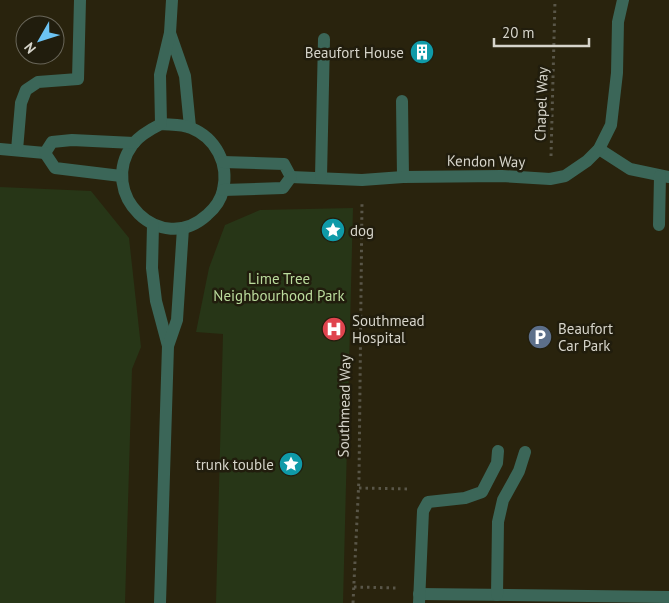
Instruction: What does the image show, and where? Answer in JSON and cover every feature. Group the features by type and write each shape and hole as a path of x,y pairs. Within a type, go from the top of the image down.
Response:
{"lane":[{"path":"17,150 21,103 26,90 38,82 78,79 80,0"},
{"path":"161,124 160,75 170,33 172,0"},
{"name":"Kendon Way","path":"291,177 362,180 403,177 502,176 550,179 565,176 587,161 599,148 611,125 617,73 618,22 624,0"},
{"path":"170,33 185,76 190,127"},
{"path":"321,177 324,39"},
{"path":"402,101 403,177"},
{"path":"161,124 190,127 204,135 216,147 223,162 223,190 215,208 201,220 183,228 153,225 136,213 125,196 121,176 124,158 134,142 161,124"},
{"path":"45,153 52,142 72,140 134,142"},
{"path":"599,148 630,170 665,177 659,225"},
{"path":"0,149 45,153"},
{"path":"45,153 55,168 121,176"},
{"path":"223,162 284,164 291,177 283,188 223,190"},
{"path":"153,225 152,268 156,301 168,346 160,603"},
{"path":"168,346 177,320 183,228"},
{"path":"498,451 497,463 482,492 465,498 428,502 423,511 419,595 669,597"},
{"path":"497,595 498,522 503,500 519,471 525,452"}],"path":[{"name":"Chapel Way","path":"550,179 555,0"},
{"name":"Southmead Way","path":"354,603 354,587 357,572 359,488 362,180"},
{"path":"359,488 416,489 428,502"},
{"path":"354,587 419,595"}],"shaded area":[{"name":"Southmead Hospital","path":"0,0 669,0 669,603 0,603"}],"green space":[{"path":"0,187 91,191 129,238 141,347 132,369 125,603 0,603"},
{"name":"Lime Tree Neighbourhood Park","path":"353,208 343,603 216,603 223,334 196,332 209,268 225,225 260,210"}],"place":[{"name":"Beaufort House","path":"422,52"},
{"name":"dog","path":"333,230"},
{"name":"Southmead Hospital","path":"334,329"},
{"name":"Beaufort Car Park","path":"540,337"},
{"name":"trunk touble","path":"291,464"}]}
